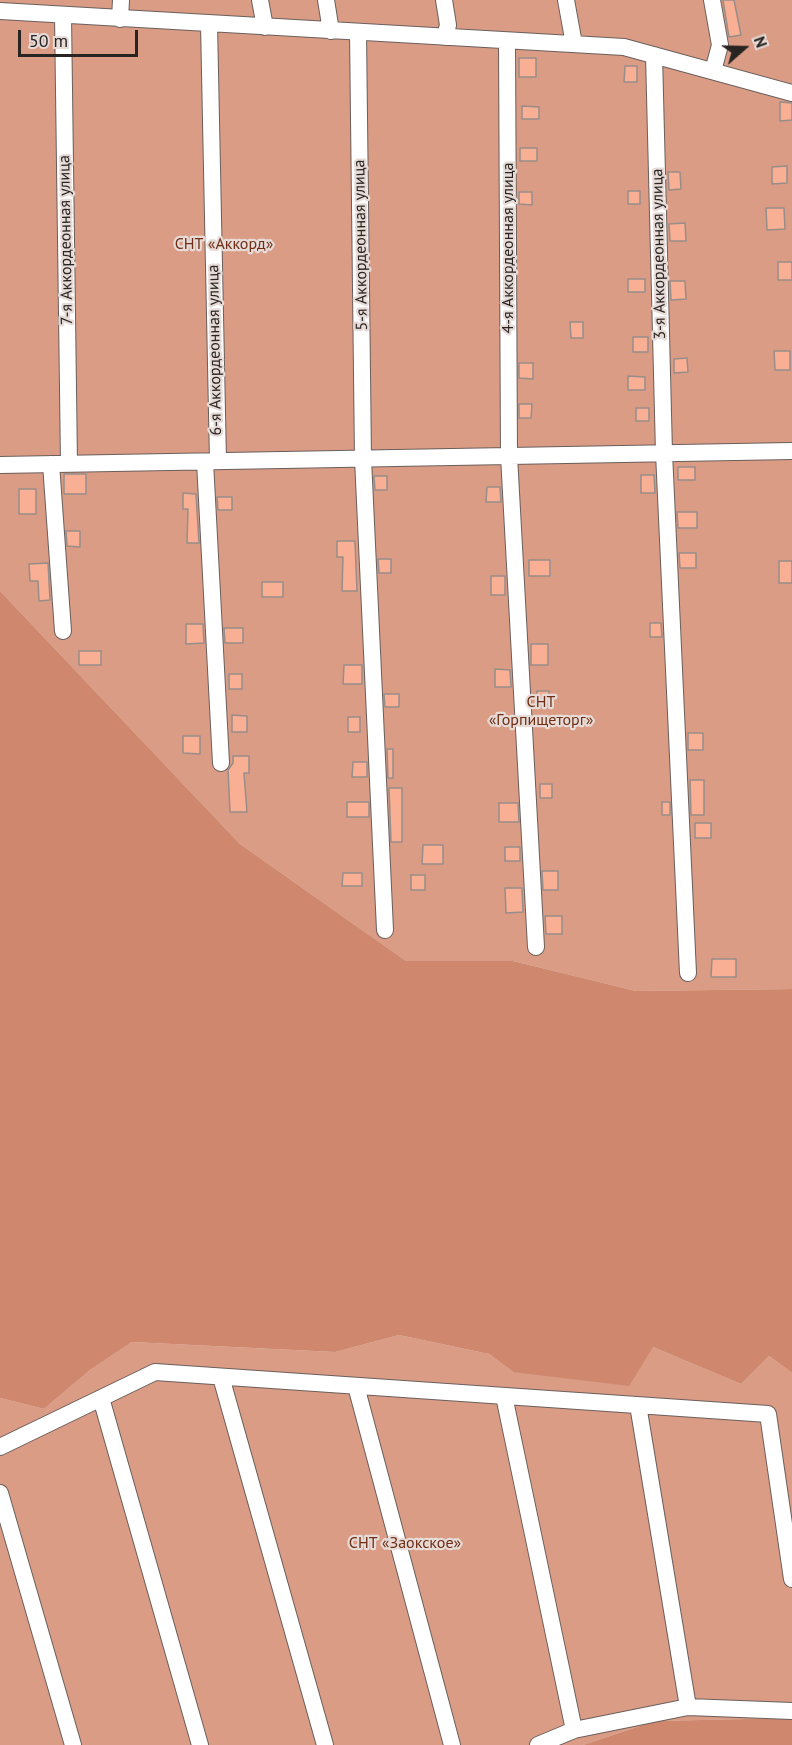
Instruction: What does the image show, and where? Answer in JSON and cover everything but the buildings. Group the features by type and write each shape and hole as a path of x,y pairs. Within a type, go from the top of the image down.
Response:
{"street":[{"path":"120,19 121,0"},
{"path":"260,0 265,27"},
{"path":"326,0 331,30"},
{"path":"444,0 448,25 445,37"},
{"path":"566,0 574,44"},
{"path":"712,0 720,45 712,71"},
{"path":"0,12 624,47 792,93"},
{"name":"7-я Аккордеонная улица","path":"63,15 69,464"},
{"name":"6-я Аккордеонная улица","path":"209,23 212,461 221,763"},
{"name":"5-я Аккордеонная улица","path":"358,32 363,459 385,930"},
{"name":"4-я Аккордеонная улица","path":"507,40 509,456 536,947"},
{"name":"3-я Аккордеонная улица","path":"654,55 664,453 688,973"},
{"path":"0,465 792,451"},
{"path":"51,464 63,631"},
{"path":"0,1447 155,1372 768,1414 792,1579"},
{"path":"221,1377 325,1745"},
{"path":"356,1386 452,1745"},
{"path":"504,1396 574,1730"},
{"path":"102,1398 200,1745"},
{"path":"638,1405 688,1707"},
{"path":"0,1493 73,1745"},
{"path":"538,1745 574,1730 688,1707 792,1711"}],"green space":[{"path":"0,0 792,0 792,989 636,991 513,961 406,961 240,844 0,591"},
{"name":"СНТ «Заокское»","path":"399,1335 489,1354 513,1372 653,1347 741,1384 769,1356 792,1373 792,1718 655,1721 583,1745 0,1745 0,1398 44,1409 90,1370 132,1342 335,1352"}],"shaded area":[{"path":"0,591 240,844 406,961 513,961 636,991 792,989 792,1373 769,1356 741,1384 653,1347 629,1386 513,1372 489,1354 399,1335 335,1352 132,1342 90,1370 44,1409 0,1398"},
{"path":"792,1718 792,1745 583,1745 655,1721"}],"park label":[{"name":"СНТ «Аккорд»","path":"224,244"},
{"name":"СНТ «Горпищеторг»","path":"541,711"}]}
